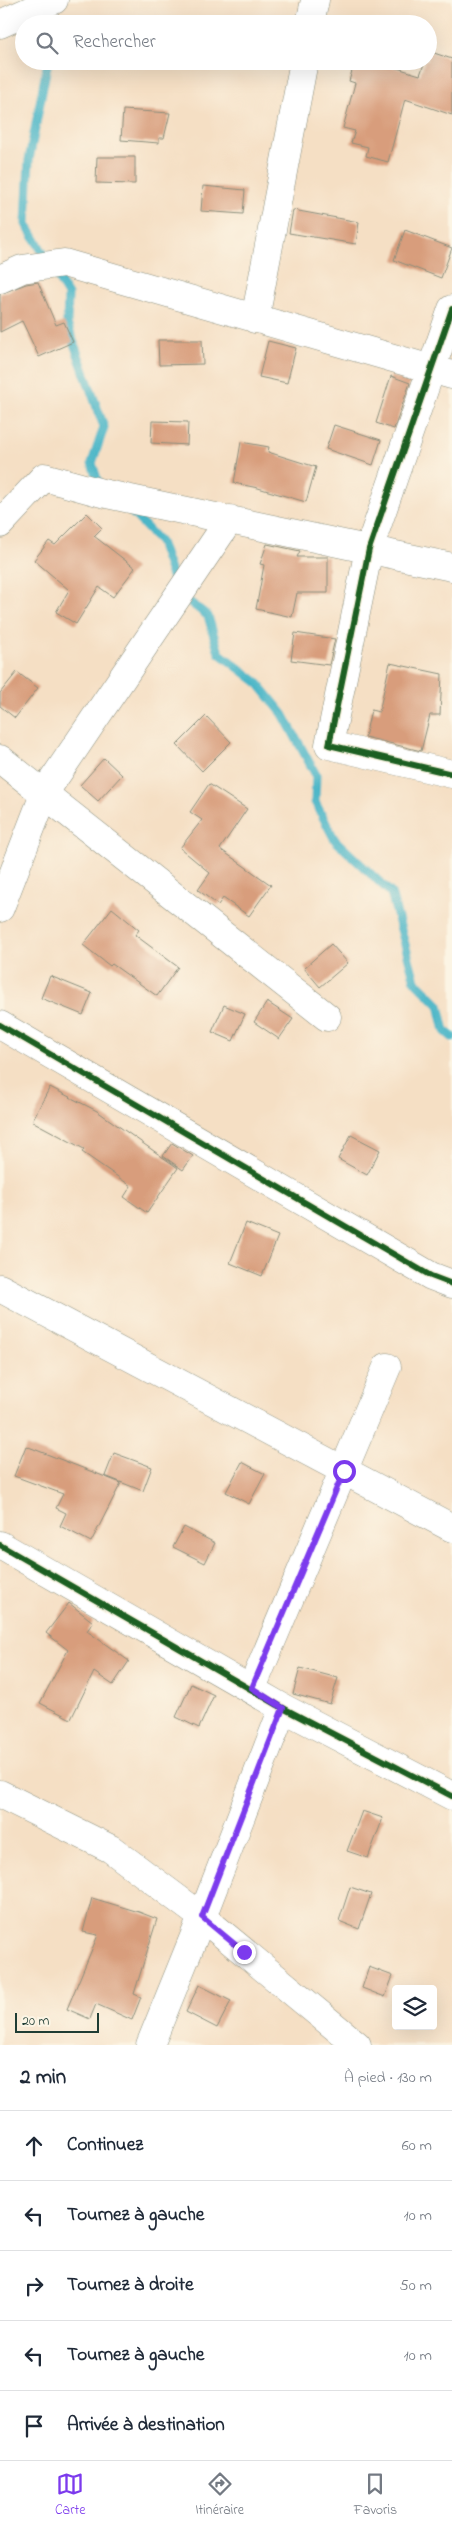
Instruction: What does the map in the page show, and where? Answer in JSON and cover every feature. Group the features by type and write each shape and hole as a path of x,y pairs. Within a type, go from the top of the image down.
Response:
{"street":[{"path":"20,15 54,0"},
{"path":"312,15 315,0"},
{"path":"0,24 15,17"},
{"path":"255,320 302,70"},
{"path":"0,279 22,269 52,264 441,372"},
{"path":"452,309 441,372 369,549 329,745 452,774"},
{"path":"0,524 44,477 102,493 452,568"},
{"path":"0,908 45,792 230,519"},
{"path":"0,759 45,792 327,1017"},
{"path":"0,1025 431,1276 452,1284"},
{"path":"0,1288 452,1528"},
{"path":"252,1688 387,1367"},
{"path":"0,1545 252,1688 283,1708 452,1796"},
{"path":"150,2045 283,1708"},
{"path":"0,1794 111,1849 202,1917 357,2045"}],"building":[{"path":"437,54 452,59 452,115 405,99 388,162 366,156 368,147 351,143 355,131 343,128 355,83 349,81 352,70 404,70 420,75 422,70 437,70"},
{"path":"123,110 170,113 164,138 159,138 159,143 121,140"},
{"path":"97,157 135,157 135,184 96,183"},
{"path":"203,186 245,190 243,214 201,211"},
{"path":"293,210 359,222 356,244 289,233"},
{"path":"405,230 452,248 441,278 394,260"},
{"path":"38,282 56,325 64,322 73,342 39,357 22,321 0,332 0,294 26,284"},
{"path":"158,340 202,340 203,364 159,365"},
{"path":"268,341 296,348 287,383 259,377"},
{"path":"391,376 410,383 394,429 376,423"},
{"path":"152,421 188,422 187,445 151,443"},
{"path":"334,425 381,440 373,465 326,449"},
{"path":"241,442 269,447 268,452 316,467 306,502 234,483"},
{"path":"87,513 102,528 94,536 135,568 113,597 99,587 76,624 56,612 69,590 34,560 49,541 55,545"},
{"path":"267,544 300,551 297,557 328,557 328,593 297,593 292,617 256,609 264,565 260,564"},
{"path":"295,633 335,639 329,665 291,660"},
{"path":"390,663 442,674 440,715 430,715 421,751 365,737 371,710 379,712"},
{"path":"17,672 38,688 15,718 0,706 0,693"},
{"path":"206,716 231,742 202,771 177,745"},
{"path":"104,758 122,775 98,801 80,785"},
{"path":"209,784 247,809 220,849 271,885 249,916 223,898 218,905 198,890 210,873 180,848 202,820 190,812"},
{"path":"112,908 139,930 135,935 178,967 157,996 112,964 110,966 83,945"},
{"path":"331,944 348,963 320,987 304,968"},
{"path":"50,976 92,993 83,1015 41,998"},
{"path":"267,1002 293,1019 279,1039 254,1022"},
{"path":"224,1005 245,1014 233,1041 212,1032"},
{"path":"50,1087 97,1111 178,1168 147,1213 124,1197 131,1186 82,1152 84,1149 32,1121"},
{"path":"351,1135 380,1150 367,1175 338,1159"},
{"path":"172,1143 193,1156 183,1170 163,1156"},
{"path":"246,1223 278,1236 262,1276 230,1263"},
{"path":"26,1446 121,1483 91,1542 60,1526 66,1513 56,1508 63,1494 14,1476"},
{"path":"114,1453 152,1467 143,1491 105,1476"},
{"path":"242,1462 265,1474 249,1504 226,1492"},
{"path":"184,1527 215,1543 205,1563 173,1547"},
{"path":"69,1603 93,1622 87,1631 129,1661 113,1685 94,1672 71,1719 40,1703 68,1650 46,1633"},
{"path":"300,1668 338,1678 330,1704 293,1694"},
{"path":"191,1684 214,1695 199,1728 176,1717"},
{"path":"362,1811 383,1818 368,1858 347,1851"},
{"path":"350,1887 371,1894 359,1929 339,1921"},
{"path":"92,1898 157,1919 134,1994 141,1997 132,2020 96,2004 90,2019 67,2009 98,1935 83,1932"},
{"path":"369,1967 393,1976 385,1997 362,1988"},
{"path":"199,1985 231,2001 217,2028 186,2012"}],"waterway":[{"path":"51,7 51,15"},
{"path":"46,70 29,160 26,224 68,295 67,324 104,427 92,463 100,488"},
{"path":"126,506 160,542 178,593 208,616 219,653 257,682 283,714 316,775 315,802 335,840 391,893 415,981 439,1005 445,1031 452,1037"}],"cycle path":[{"path":"452,309 369,549 329,745 452,774"},
{"path":"0,1025 431,1276 452,1284"},
{"path":"0,1545 283,1708 452,1796"}],"route":[{"path":"244,1952 202,1917 283,1708 252,1688 344,1471"}]}
